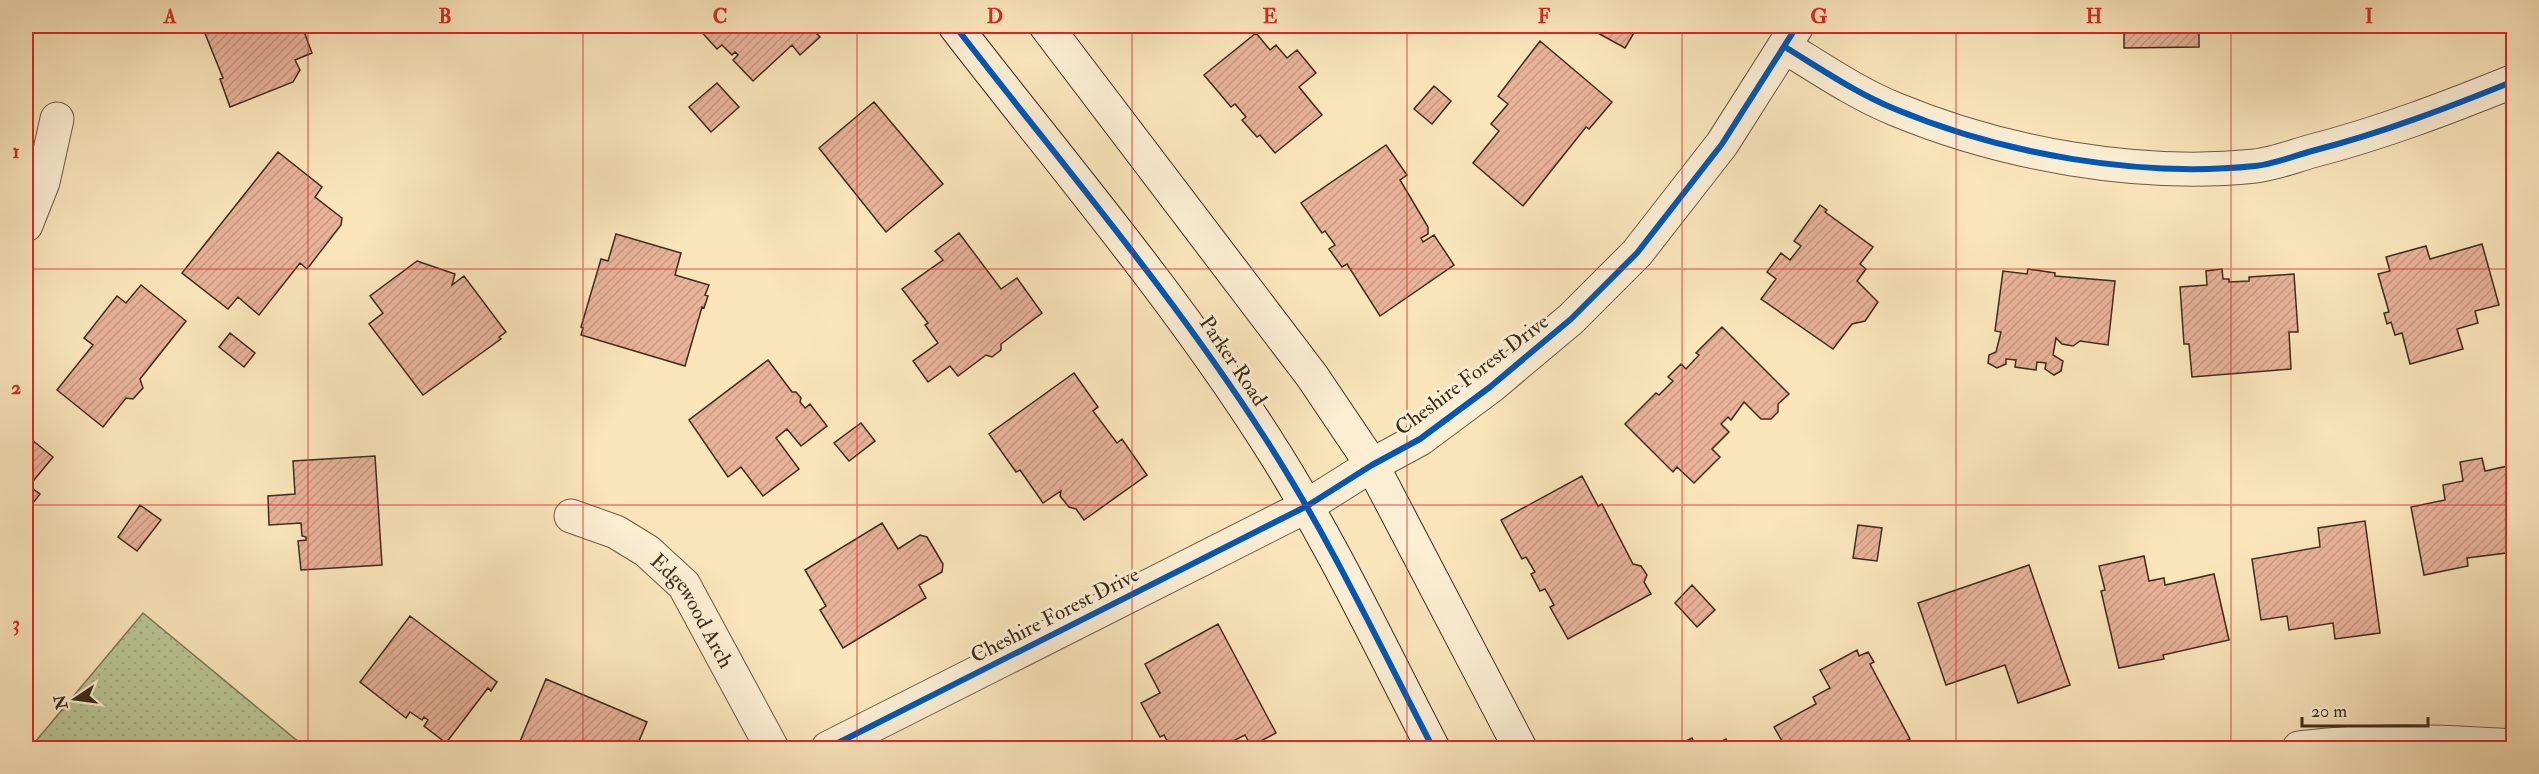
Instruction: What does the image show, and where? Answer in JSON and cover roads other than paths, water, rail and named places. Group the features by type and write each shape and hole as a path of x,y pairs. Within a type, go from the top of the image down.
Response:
{"street":[{"name":"Parker Road","path":"955,26 1175,305 1265,438 1307,506 1434,748"},
{"path":"1046,26 1298,357 1372,465 1520,748"},
{"name":"Cheshire Forest Drive","path":"828,748 1307,506 1372,465 1420,439 1490,387 1580,311 1636,253 1722,144 1791,36 1848,87 1885,105 1977,139 2026,151 2109,163 2182,167 2257,166 2362,139 2433,114 2514,81"},
{"path":"26,225 43,182 57,119"},
{"name":"Edgewood Arch","path":"571,516 624,537 647,551 684,585 772,748"},
{"path":"2299,748 2360,741 2423,740 2514,746"}]}
